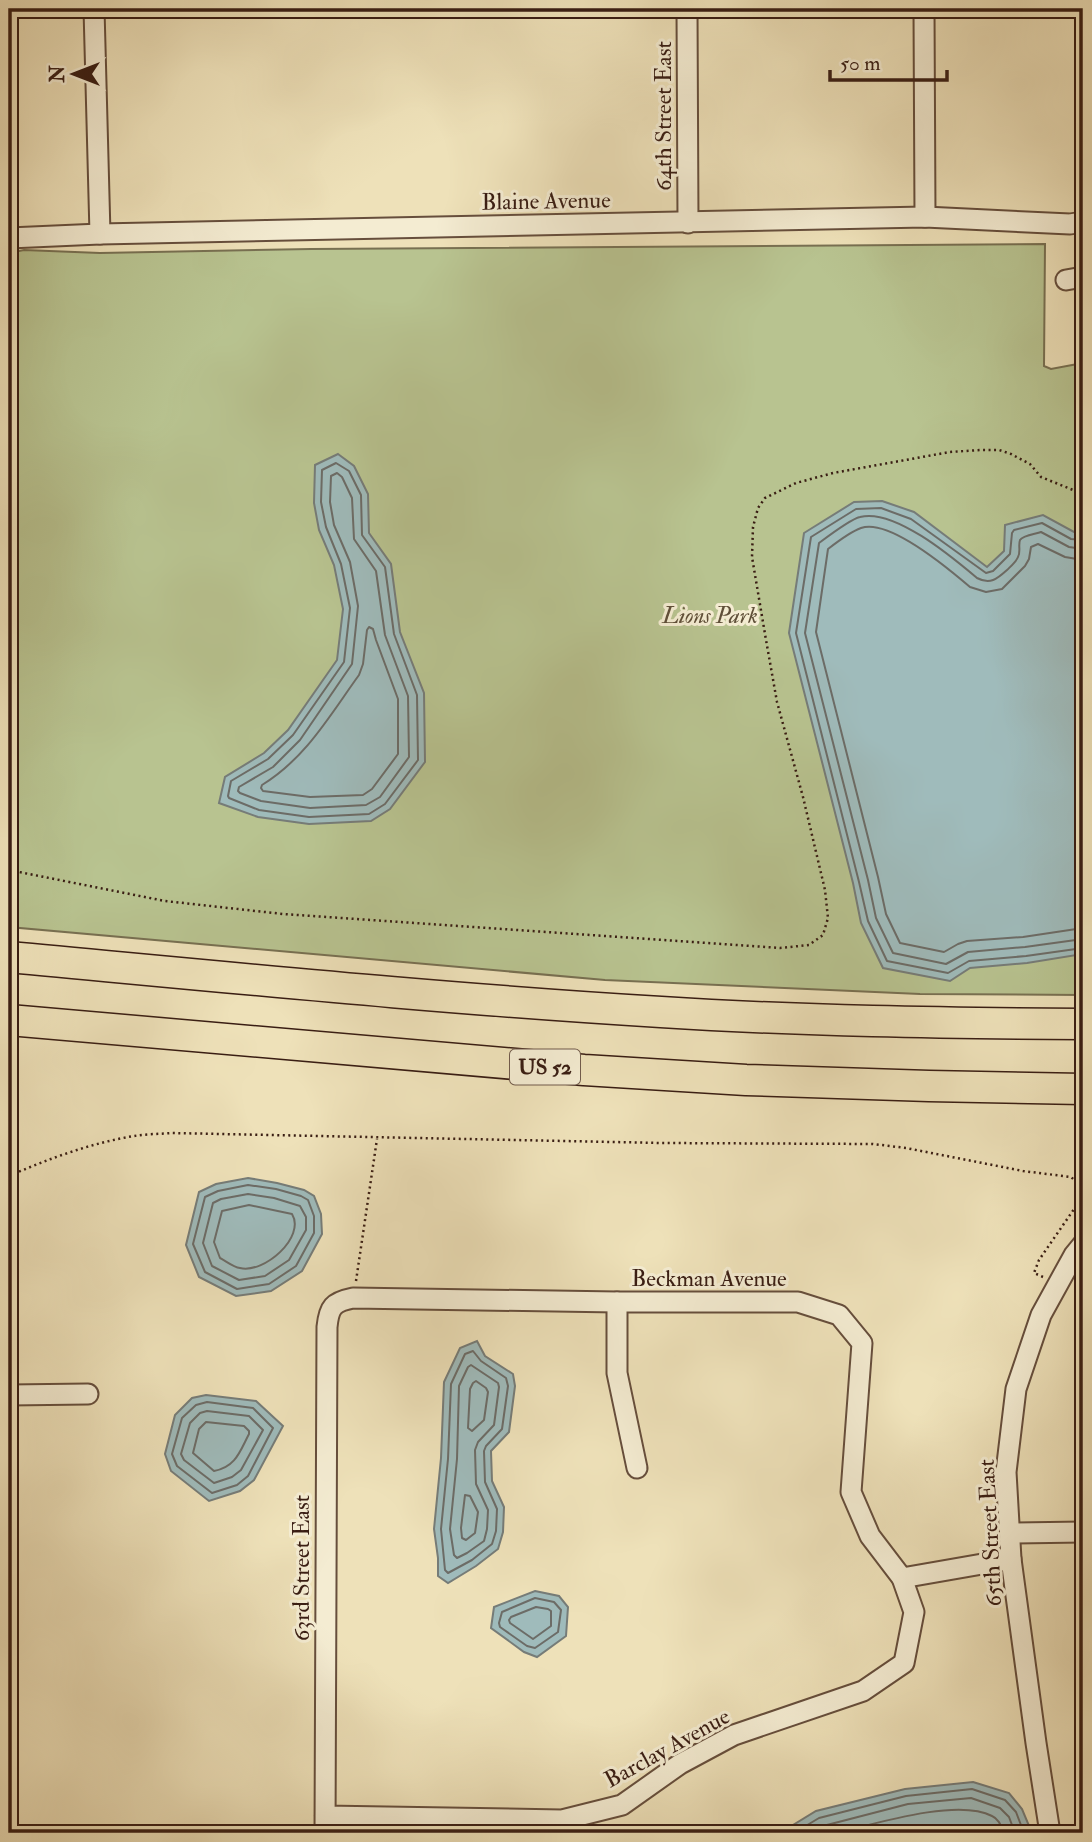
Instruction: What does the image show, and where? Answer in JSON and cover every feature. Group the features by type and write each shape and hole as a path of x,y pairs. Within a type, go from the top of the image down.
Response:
{"highway":[{"path":"9,957 662,1013 1083,1024"},
{"name":"US 52","path":"9,1020 611,1072 759,1081 1083,1089"}],"street":[{"path":"94,9 100,234"},
{"name":"64th Street East","path":"687,9 688,223"},
{"path":"924,9 925,217"},
{"name":"Blaine Avenue","path":"9,238 925,217 1070,224 1083,222"},
{"name":"65th Street East","path":"1050,1833 1011,1559 1006,1472 1016,1389 1041,1315 1074,1255 1083,1244"},
{"name":"Beckman Avenue","path":"334,1304 353,1298 798,1302 839,1315 862,1343 851,1492 870,1536 902,1578"},
{"path":"617,1302 617,1373 637,1468"},
{"name":"63rd Street East","path":"325,1825 327,1327 328,1314 334,1304"},
{"path":"9,1395 88,1394"},
{"path":"1010,1533 1083,1532"},
{"path":"902,1578 1011,1559"},
{"name":"Barclay Avenue","path":"325,1825 562,1820 622,1805 680,1764 734,1735 863,1691 904,1663 914,1612 902,1578"}],"path":[{"path":"9,870 165,901 284,914 780,948 809,945 823,935 828,918 825,890 777,702 766,640 752,557 753,527 758,508 765,498 796,482 833,472 950,452 980,450 999,450 1011,454 1030,464 1041,477 1083,494"},
{"path":"9,1176 100,1143 134,1136 172,1133 649,1143 873,1144 1071,1177 1081,1186 1083,1194"},
{"path":"353,1298 377,1138"}],"green space":[{"name":"Lions Park","path":"1045,244 1044,366 1051,369 1083,363 1083,995 920,994 605,980 9,927 9,253 24,250 100,253"}],"water":[{"path":"338,454 354,466 368,494 369,533 391,564 400,632 424,693 425,762 390,809 371,821 309,824 258,817 219,803 225,777 264,753 288,730 337,660 343,609 334,565 319,530 314,503 315,465"},
{"path":"882,501 914,512 987,567 1004,551 1005,525 1043,515 1083,534 1083,954 970,968 950,981 883,968 861,923 789,633 804,533 854,502"},
{"path":"248,1178 304,1190 314,1196 321,1214 322,1234 302,1271 271,1291 236,1296 199,1277 186,1245 199,1192 216,1184"},
{"path":"477,1341 485,1356 513,1374 515,1386 509,1432 491,1451 492,1481 504,1507 503,1532 498,1549 448,1583 438,1576 434,1529 441,1458 444,1382 460,1348"},
{"path":"206,1395 256,1401 283,1426 254,1480 240,1491 209,1501 171,1471 165,1454 175,1415 192,1398"},
{"path":"535,1591 559,1596 568,1607 566,1636 537,1657 524,1652 491,1628 494,1607"},
{"path":"973,1782 1009,1793 1022,1809 1032,1833 780,1833 816,1811 905,1789"}]}
